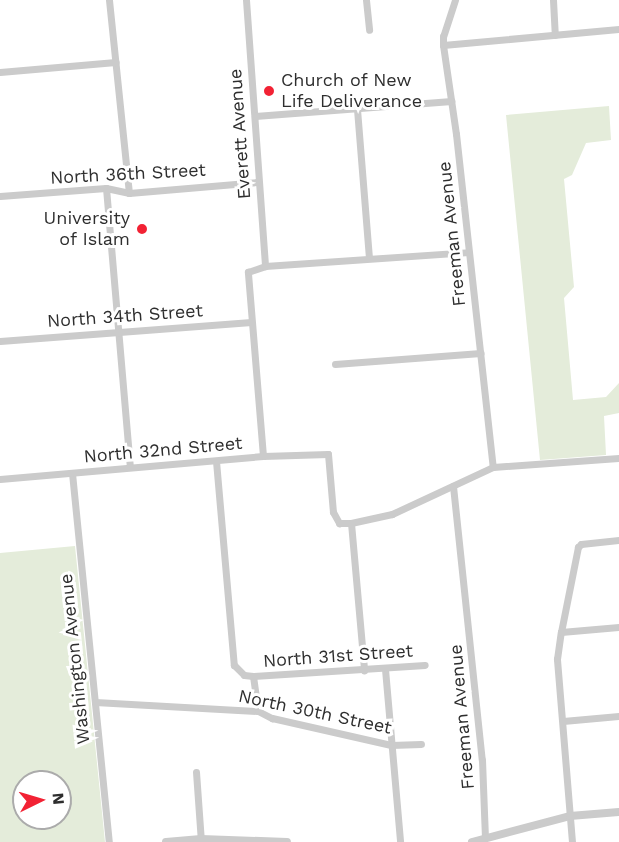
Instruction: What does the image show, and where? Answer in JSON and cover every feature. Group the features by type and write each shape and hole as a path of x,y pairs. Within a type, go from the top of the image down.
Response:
{"street":[{"path":"109,0 129,193"},
{"name":"Everett Avenue","path":"246,0 265,266"},
{"path":"366,0 369,30"},
{"name":"Freeman Avenue","path":"455,0 443,36 443,45 493,467"},
{"path":"553,0 555,34"},
{"path":"443,45 619,29"},
{"path":"0,72 116,62"},
{"path":"255,117 451,101"},
{"path":"357,109 369,258"},
{"name":"North 36th Street","path":"0,196 106,188 129,193 258,182"},
{"path":"106,188 130,467"},
{"path":"263,456 248,272 265,266 469,252"},
{"name":"North 34th Street","path":"0,340 251,322"},
{"path":"335,364 481,353"},
{"name":"North 32nd Street","path":"0,479 263,456 328,454 333,512 339,523 351,523"},
{"path":"364,670 351,523 392,514 493,467 619,458"},
{"path":"216,461 234,665 244,675 253,676 258,711"},
{"name":"Washington Avenue","path":"72,473 109,842"},
{"name":"Freeman Avenue","path":"453,486 482,760 485,838"},
{"path":"572,842 557,659 561,632 578,547 581,544 619,540"},
{"path":"561,632 619,627"},
{"name":"North 31st Street","path":"253,676 425,665"},
{"path":"386,669 400,842"},
{"name":"North 30th Street","path":"95,702 258,711 272,718 391,745 421,744"},
{"path":"563,722 619,716"},
{"path":"196,772 201,840"},
{"path":"472,842 570,816 619,812"},
{"path":"166,842 201,840 287,842"}],"green space":[{"path":"609,106 611,140 586,143 572,175 564,179 574,287 564,298 573,400 606,397 619,383 619,413 604,416 606,455 540,460 506,115"},
{"path":"75,546 105,842 0,842 0,553"}],"place":[{"name":"Church of New Life Deliverance","path":"269,91"},
{"name":"University of Islam","path":"142,229"}]}
